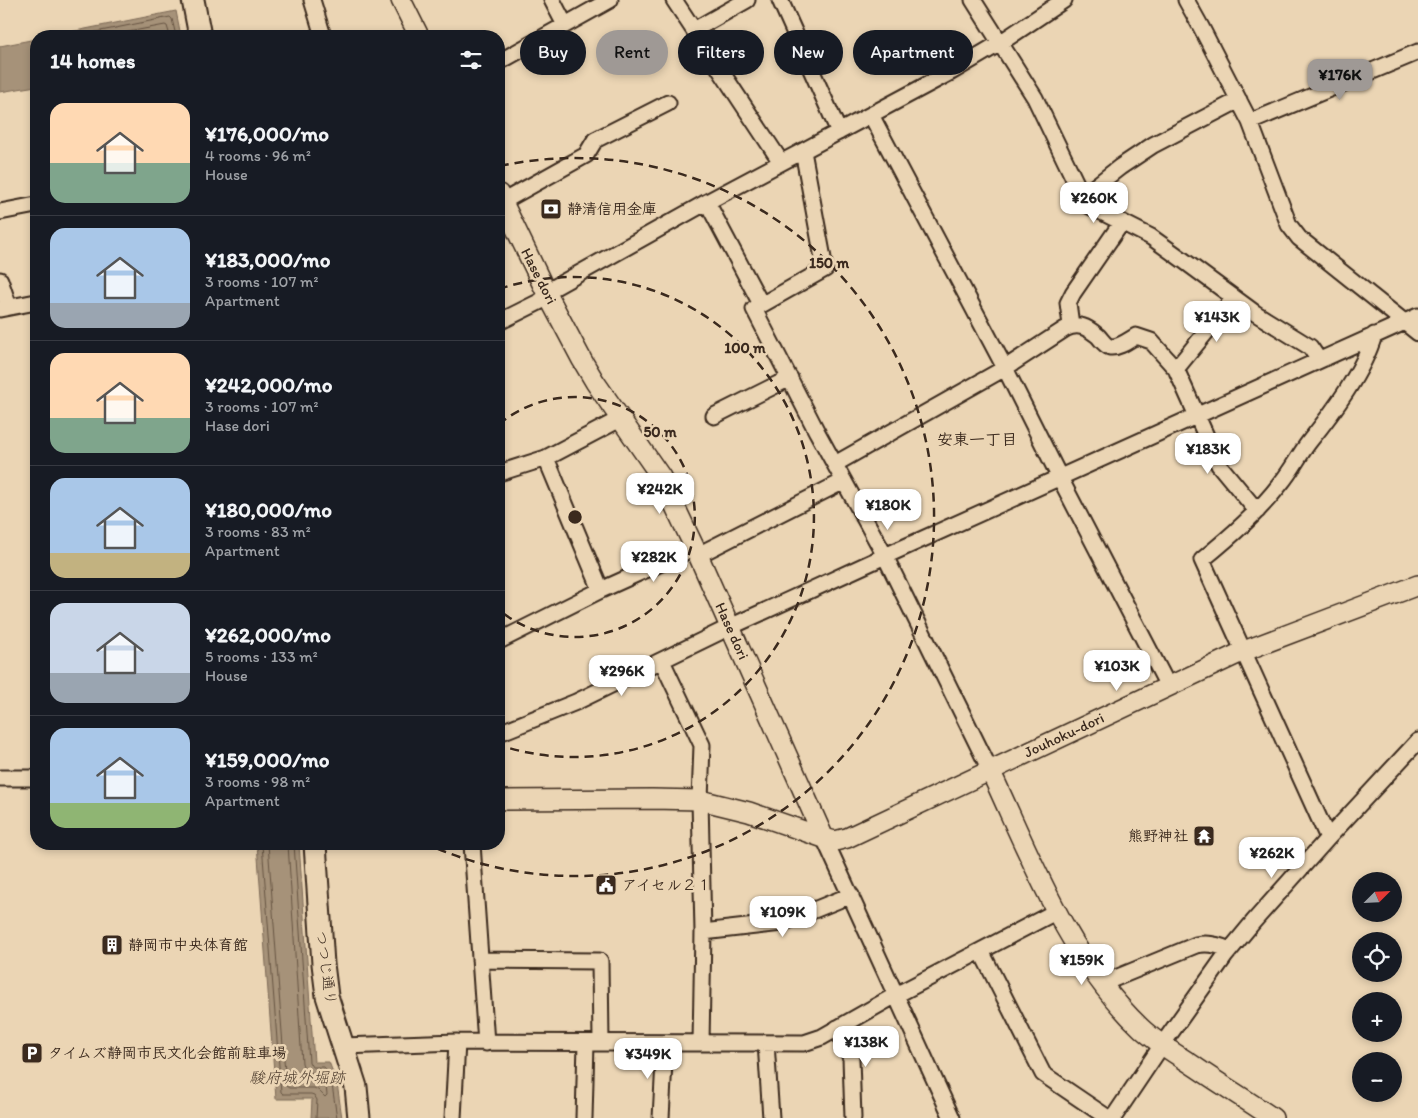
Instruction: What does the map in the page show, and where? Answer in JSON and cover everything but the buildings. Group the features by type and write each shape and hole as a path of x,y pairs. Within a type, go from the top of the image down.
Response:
{"main road":[{"path":"193,0 199,30"},
{"name":"つつじ通り","path":"315,850 322,964 327,996 356,1086 359,1118"}],"street":[{"path":"312,0 321,30"},
{"path":"401,0 416,30"},
{"path":"552,0 565,25"},
{"path":"505,59 610,0"},
{"path":"674,0 694,30 747,0"},
{"path":"780,0 839,132"},
{"path":"973,0 1035,98 1086,204 1159,243 1255,313 1310,347 1319,360"},
{"path":"505,319 707,202 951,72 1000,43 1064,0"},
{"path":"1186,0 1250,122 1289,225 1299,238 1411,319 1418,333"},
{"path":"1250,122 1418,52"},
{"path":"724,75 781,162"},
{"path":"1083,196 1120,167 1153,145 1239,100"},
{"path":"505,196 586,155 595,140 668,104"},
{"path":"871,115 1005,368 1168,686"},
{"path":"803,151 825,269 754,308 884,556 990,770 1046,891 1101,984 1114,1000 1162,1045 1273,1118"},
{"path":"707,202 761,304"},
{"path":"0,212 30,206"},
{"name":"Hase dori","path":"505,206 590,375 661,477 824,838"},
{"path":"1071,325 1068,303 1122,222"},
{"path":"0,280 4,308 30,303"},
{"path":"1176,369 1234,298"},
{"path":"505,731 576,702 730,627 884,556 1411,319"},
{"path":"835,464 1005,368 1071,325 1080,325 1111,347 1118,346 1136,336 1151,341 1176,369 1219,465 1257,511"},
{"path":"1328,838 1202,560 1257,511 1282,482 1299,455 1334,410 1369,352 1374,335"},
{"path":"714,416 790,378"},
{"path":"505,471 546,458 620,419"},
{"path":"546,458 601,590"},
{"path":"505,638 601,590 696,551 844,481"},
{"name":"Jouhoku-dori","path":"824,838 835,841 847,838 1244,651 1418,585"},
{"path":"662,660 702,745 700,800 703,932 701,1043"},
{"path":"1113,1118 1162,1045 1230,950 1328,838 1412,758 1418,741"},
{"path":"0,778 30,778"},
{"path":"505,800 700,800 749,812 824,838 952,1118"},
{"path":"472,850 486,1042"},
{"path":"703,932 782,923 851,895"},
{"path":"343,1046 457,1042 804,1043 822,1037 896,995 1057,911"},
{"path":"1101,984 1196,945 1204,943 1230,950"},
{"path":"981,951 1043,1074 1108,1118"},
{"path":"480,960 600,962 584,1118"},
{"path":"837,1028 851,1058 853,1118"},
{"path":"452,1118 457,1042"},
{"path":"661,1118 665,1043"},
{"path":"766,1043 771,1118"}],"water":[{"path":"176,11 180,30 80,30"},
{"path":"30,40 30,87 0,92 0,46"},
{"name":"駿府城外堀跡","path":"257,850 299,850 314,1062 329,1062 337,1083 342,1118 311,1118 312,1099 276,1099"}],"place":[{"name":"静清信用金庫","path":"551,209"},
{"name":"熊野神社","path":"1204,836"},
{"name":"アイセル２１","path":"606,885"},
{"name":"静岡市中央体育館","path":"112,945"},
{"name":"タイムズ静岡市民文化会館前駐車場","path":"32,1053"}],"district":[{"name":"安東一丁目","path":"977,439"}]}
